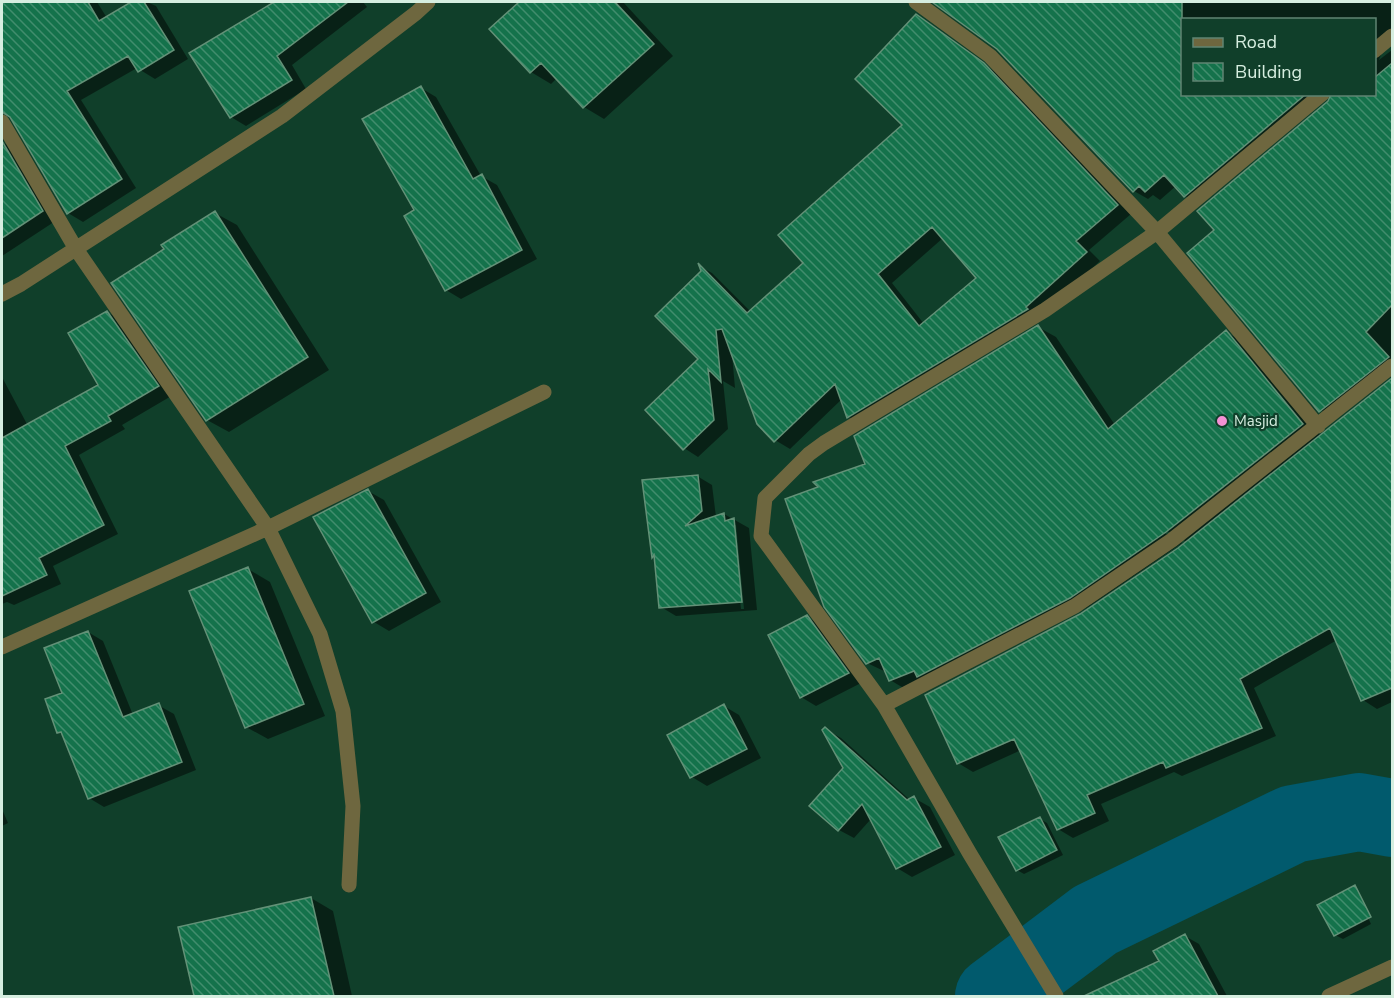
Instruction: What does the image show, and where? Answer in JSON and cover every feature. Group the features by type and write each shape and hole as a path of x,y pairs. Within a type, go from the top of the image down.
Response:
{"street":[{"path":"2,294 282,116 407,21 428,2"},
{"path":"916,2 990,56 1158,232 1318,426"},
{"path":"1376,49 1392,36"},
{"path":"1056,996 884,705 761,536 765,498 809,454 824,443 1045,310 1158,232 1320,96"},
{"path":"2,122 76,249 268,528 320,634 343,711 353,806 349,885"},
{"path":"884,705 1075,606 1172,540 1392,366"},
{"path":"2,647 268,528 544,392"},
{"path":"1329,996 1392,967"}],"building":[{"path":"2,2 88,2 99,21 131,2 144,2 174,50 138,72 128,56 67,91 122,179 67,214 10,117 2,112"},
{"path":"274,2 348,2 277,56 292,80 230,118 189,53"},
{"path":"519,2 615,2 654,44 583,108 541,63 530,73 489,29"},
{"path":"932,2 1182,2 1181,96 1304,96 1184,197 1164,175 1145,192 1139,186 1133,192 997,49"},
{"path":"916,14 984,63 1118,205 1076,241 1087,252 1026,307 1028,309 847,418 835,384 774,442 757,424 722,329 716,330 721,382 708,369 714,420 683,450 645,410 698,359 655,316 701,271 698,263 747,313 803,263 778,235 902,125 855,79","holes":["932,227 976,278 919,326 878,274"]},
{"path":"1392,63 1392,305 1366,332 1389,357 1319,412 1187,253 1214,230 1197,211 1328,101 1330,96 1376,96 1376,76"},
{"path":"421,86 473,179 482,174 522,250 445,291 404,216 414,210 362,119"},
{"path":"2,141 43,211 2,238"},
{"path":"215,211 308,357 206,421 111,283 164,249 161,245"},
{"path":"107,311 159,386 108,416 111,421 65,446 104,525 39,558 47,575 2,596 2,438 98,385 68,333"},
{"path":"1038,325 1108,429 1226,330 1303,424 1166,532 1070,598 917,677 914,671 889,681 879,658 866,664 824,607 785,499 818,487 813,482 865,464 854,436"},
{"path":"1392,378 1392,688 1361,701 1330,628 1240,679 1262,728 1166,768 1163,762 1087,795 1095,813 1057,830 1014,739 957,764 925,695 1080,614 1178,548"},
{"path":"698,475 702,511 685,526 724,513 725,521 734,518 742,602 659,608 654,555 652,558 642,480"},
{"path":"368,489 426,593 372,623 313,517"},
{"path":"248,567 304,704 245,728 189,591"},
{"path":"807,615 849,673 800,698 768,635"},
{"path":"88,631 123,717 159,703 182,762 88,799 61,732 57,733 45,699 62,693 44,648"},
{"path":"724,704 747,749 690,778 667,735"},
{"path":"825,727 907,800 914,796 941,847 896,869 862,804 838,831 809,806 843,768 822,730"},
{"path":"1040,817 1057,850 1016,871 998,837"},
{"path":"1355,885 1371,917 1334,936 1317,905"},
{"path":"311,897 334,996 194,996 178,927"},
{"path":"1185,934 1218,996 1084,996 1159,961 1153,951"}],"waterway":[{"path":"994,996 1095,920 1293,824 1359,812 1392,818"}],"place":[{"name":"Masjid","path":"1222,421"}]}
